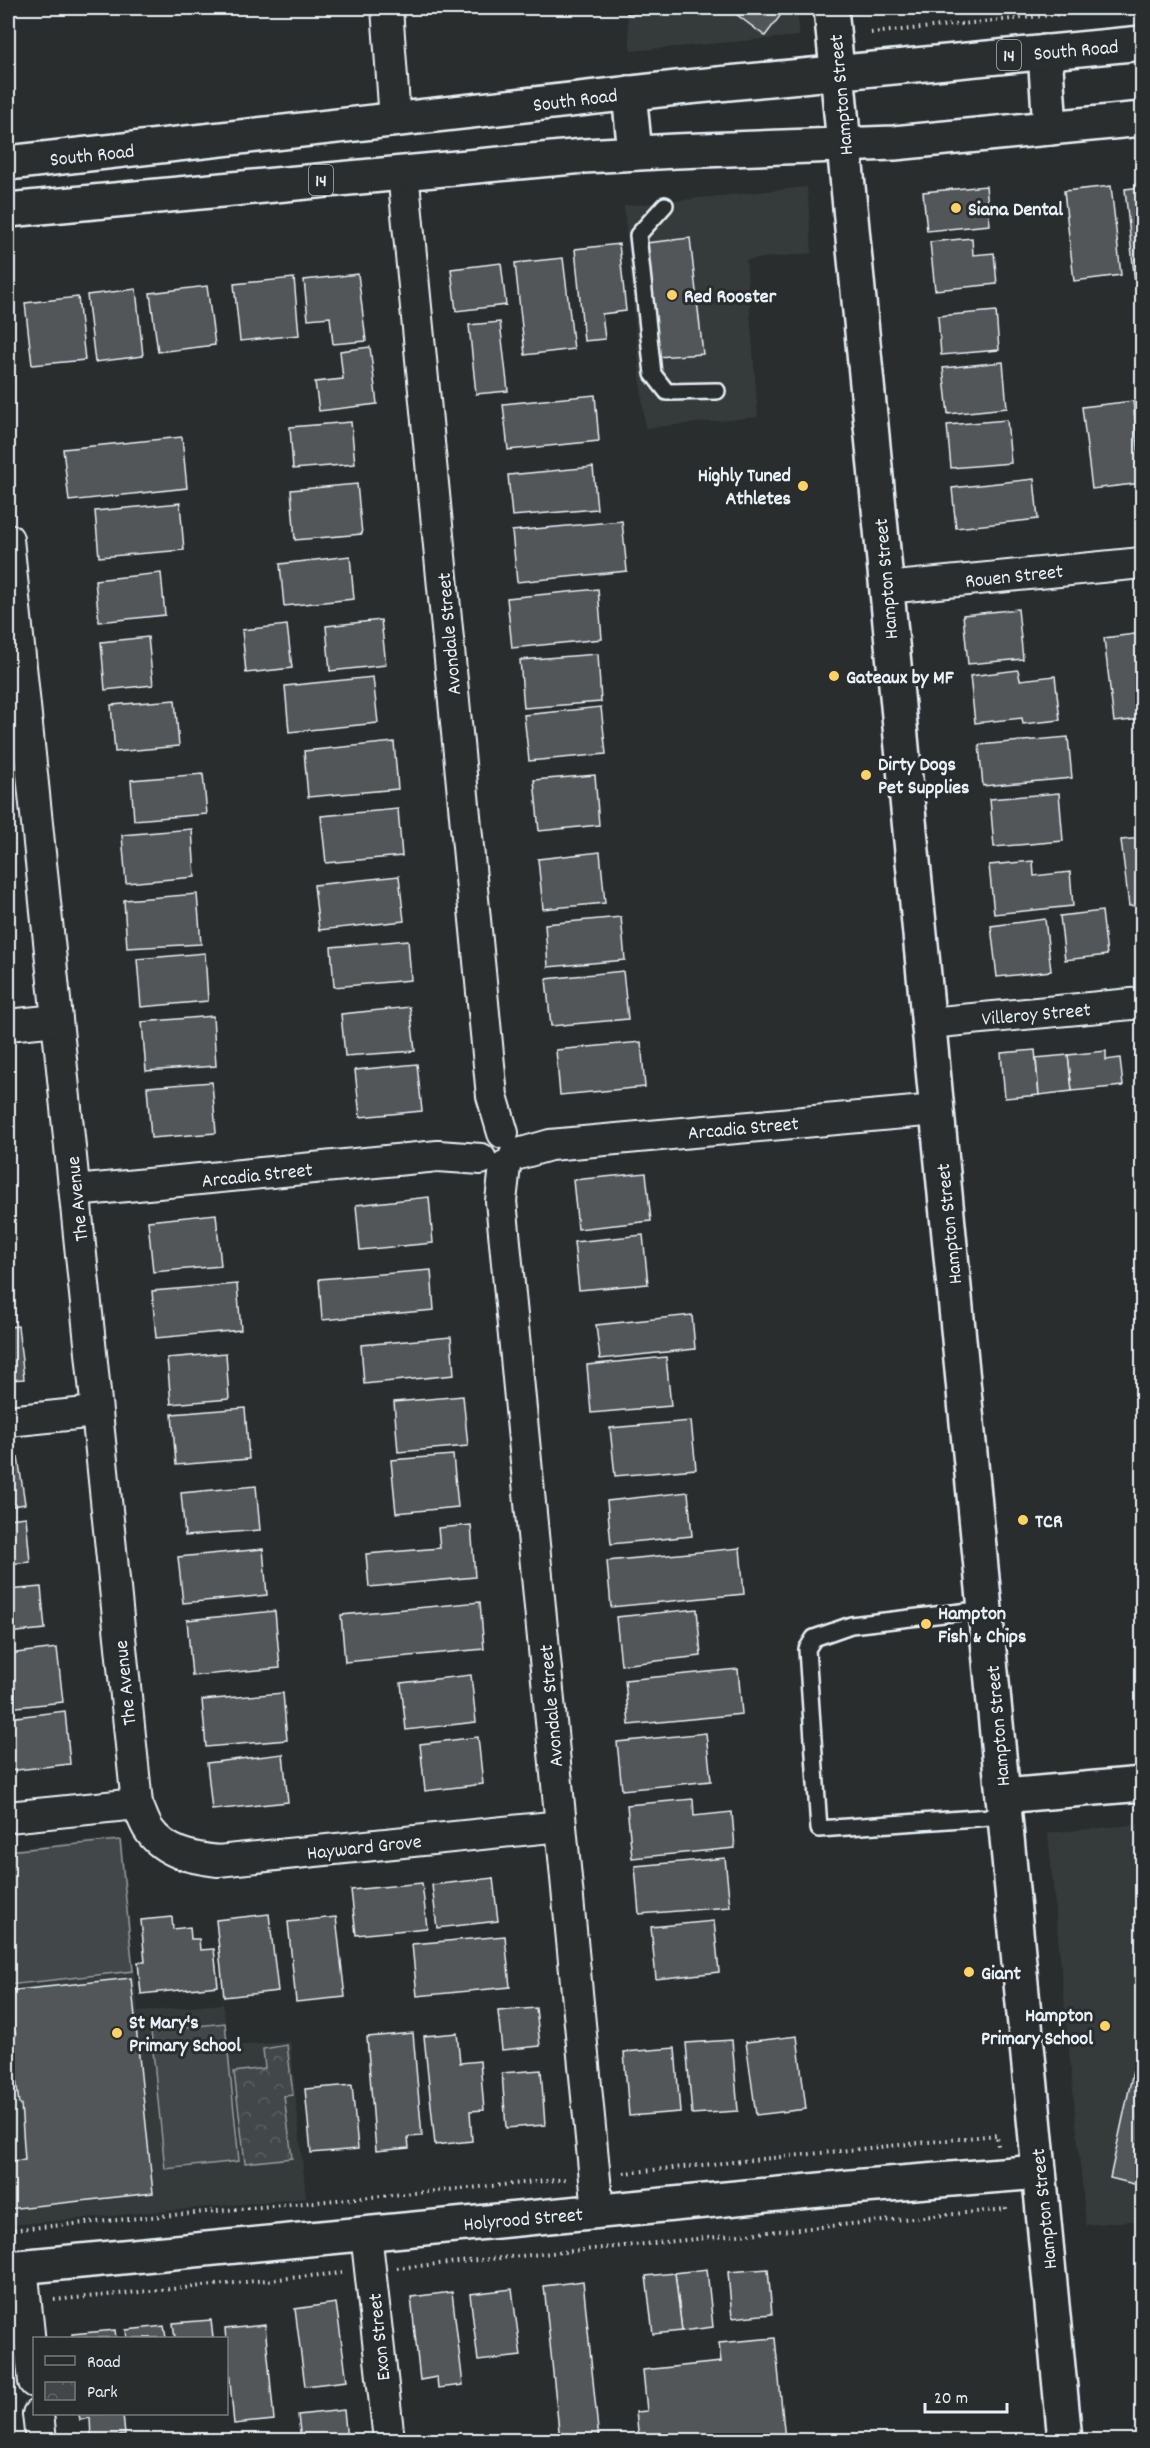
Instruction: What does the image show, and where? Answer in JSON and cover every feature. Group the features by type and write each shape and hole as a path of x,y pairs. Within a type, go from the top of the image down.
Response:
{"main road":[{"name":"Hampton Street","path":"831,8 1065,2440"},
{"name":"South Road","path":"8,163 837,71 1143,43"},
{"path":"1045,52 1050,128"},
{"path":"629,93 635,153"},
{"name":"14","path":"8,210 403,172 635,153 894,143 1143,120"},
{"path":"1004,1806 1143,1784"},
{"name":"Holyrood Street","path":"15,2267 850,2187 1039,2172"}],"street":[{"path":"387,8 395,120"},
{"name":"Avondale Street","path":"403,172 598,2211"},
{"name":"The Avenue","path":"8,539 12,627 57,1020 137,1804 149,1831 169,1849"},
{"name":"Rouen Street","path":"886,588 1143,563"},
{"name":"Villeroy Street","path":"929,1023 1143,1003"},
{"path":"8,1025 57,1020"},
{"name":"Arcadia Street","path":"75,1191 936,1110"},
{"path":"8,1421 96,1412"},
{"path":"8,1817 137,1804"},
{"name":"Hayward Grove","path":"169,1849 191,1858 218,1861 561,1826"},
{"name":"Exon Street","path":"366,2233 389,2440"},
{"path":"15,2267 26,2302 33,2372"},
{"path":"38,2415 41,2440"}],"lane":[{"path":"665,205 638,235 653,374 667,392 717,391"},
{"path":"986,1609 851,1625 814,1638 807,1649 819,1829 1004,1806"}],"path":[{"path":"872,33 1123,8"},
{"path":"8,2230 593,2176 997,2135"},
{"path":"26,2302 1006,2209"}],"shaded area":[{"path":"626,8 797,8 799,36 631,51"},
{"path":"807,187 812,253 746,260 758,417 645,428 624,206"},
{"name":"Hampton Primary School","path":"1142,1824 1142,2220 1086,2225 1048,1833"},
{"name":"St Mary's Primary School","path":"119,1838 122,1841 138,2012 223,2004 228,2046 290,2042 306,2198 8,2225 8,1849"}],"green space":[{"path":"120,1840 133,1971 8,1985 8,1851"},
{"path":"225,2023 239,2161 165,2169 151,2031"},
{"path":"287,2045 293,2095 284,2096 292,2158 245,2163 234,2072 265,2068 263,2049"}],"building":[{"path":"626,8 678,8 678,9 627,14"},
{"path":"728,8 777,8 783,12 765,36"},
{"name":"Siana Dental","path":"986,186 990,225 927,231 923,192"},
{"path":"1111,186 1121,275 1074,281 1064,191"},
{"path":"1142,187 1142,282 1135,283 1125,189"},
{"path":"690,238 703,354 656,357 646,243"},
{"path":"972,238 973,255 994,253 997,284 935,290 930,242"},
{"path":"619,244 626,311 602,314 605,339 584,341 575,249"},
{"path":"563,258 574,349 525,355 515,263"},
{"path":"501,263 506,305 456,311 451,269"},
{"path":"358,274 366,341 333,344 330,317 308,319 304,280"},
{"path":"294,278 299,335 240,341 234,284"},
{"path":"207,286 215,345 158,352 150,293"},
{"path":"136,289 143,356 95,362 87,295"},
{"path":"78,297 85,360 32,365 25,303"},
{"path":"996,311 999,350 941,355 938,316"},
{"path":"500,322 508,391 476,394 469,325"},
{"path":"370,347 377,404 319,411 315,382 343,379 340,351"},
{"path":"1003,362 1007,408 948,414 943,368"},
{"path":"595,395 599,441 508,450 503,404"},
{"path":"1133,401 1142,483 1092,489 1082,407"},
{"path":"1007,420 1011,463 951,468 947,425"},
{"path":"351,422 355,464 293,469 290,427"},
{"path":"182,437 187,488 69,501 63,449"},
{"path":"593,467 597,509 512,516 508,475"},
{"path":"1034,479 1038,519 956,528 952,488"},
{"path":"357,484 362,534 295,540 291,490"},
{"path":"180,503 184,550 99,557 95,511"},
{"path":"622,521 627,571 517,582 512,531"},
{"path":"350,556 354,599 284,606 280,564"},
{"path":"161,573 165,615 99,622 95,580"},
{"path":"598,589 602,639 512,648 507,598"},
{"path":"1018,609 1023,659 968,664 963,615"},
{"path":"381,620 386,665 330,671 326,626"},
{"path":"287,625 292,668 246,673 242,630"},
{"path":"1142,633 1142,719 1114,722 1104,638"},
{"path":"148,637 153,685 105,690 101,642"},
{"path":"598,654 601,702 524,708 520,660"},
{"path":"1018,670 1020,680 1055,676 1060,720 1023,724 1022,718 975,723 970,676"},
{"path":"373,677 378,723 289,732 285,686"},
{"path":"175,700 179,746 115,752 111,705"},
{"path":"601,707 606,754 529,761 524,715"},
{"path":"1068,737 1072,778 983,786 979,745"},
{"path":"394,742 398,789 308,797 304,751"},
{"path":"203,774 207,814 134,820 131,780"},
{"path":"595,775 599,825 539,831 534,780"},
{"path":"1059,793 1063,841 994,847 990,799"},
{"path":"398,809 402,856 326,863 321,816"},
{"path":"192,829 195,877 126,883 122,835"},
{"path":"1142,838 1142,905 1129,906 1121,840"},
{"path":"600,852 605,903 543,909 538,859"},
{"path":"1033,861 1034,876 1070,872 1073,906 994,914 989,865"},
{"path":"399,876 404,921 319,930 314,885"},
{"path":"197,894 201,944 127,948 124,900"},
{"path":"1102,911 1107,955 1065,960 1060,916"},
{"path":"621,917 625,960 548,967 545,924"},
{"path":"1045,919 1051,971 997,977 991,926"},
{"path":"408,940 411,980 334,987 331,947"},
{"path":"205,953 208,1001 141,1007 137,959"},
{"path":"623,971 628,1019 551,1026 546,979"},
{"path":"410,1007 415,1051 345,1056 341,1014"},
{"path":"213,1016 216,1066 146,1071 142,1022"},
{"path":"641,1042 645,1087 560,1095 556,1050"},
{"path":"1035,1050 1039,1095 1005,1098 1001,1053"},
{"path":"1106,1051 1106,1060 1120,1058 1123,1086 1072,1091 1068,1055"},
{"path":"1068,1055 1072,1091 1039,1095 1036,1058"},
{"path":"417,1064 422,1111 360,1117 355,1070"},
{"path":"212,1082 216,1133 151,1138 147,1087"},
{"path":"646,1173 651,1221 578,1229 573,1180"},
{"path":"429,1197 433,1243 360,1250 356,1205"},
{"path":"216,1214 221,1266 153,1272 148,1221"},
{"path":"643,1235 648,1284 579,1290 574,1242"},
{"path":"431,1270 434,1310 322,1320 319,1279"},
{"path":"237,1284 241,1330 156,1338 152,1291"},
{"path":"692,1315 695,1349 600,1359 596,1325"},
{"path":"18,1326 24,1379 8,1380 8,1327"},
{"path":"451,1337 454,1375 364,1384 361,1345"},
{"path":"226,1353 229,1399 171,1404 167,1358"},
{"path":"666,1357 671,1406 591,1413 587,1365"},
{"path":"463,1396 468,1446 398,1452 394,1402"},
{"path":"245,1408 249,1459 176,1465 172,1414"},
{"path":"691,1421 696,1469 615,1476 610,1428"},
{"path":"453,1455 458,1507 396,1513 391,1460"},
{"path":"18,1457 25,1504 8,1507 8,1459"},
{"path":"256,1486 260,1530 185,1536 181,1493"},
{"path":"688,1492 692,1536 611,1544 607,1501"},
{"path":"26,1517 30,1562 8,1564 8,1519"},
{"path":"471,1525 475,1577 369,1587 366,1554 440,1548 438,1528"},
{"path":"740,1548 744,1594 611,1607 607,1561"},
{"path":"263,1549 267,1595 183,1603 178,1557"},
{"path":"41,1587 45,1629 8,1633 8,1590"},
{"path":"480,1602 484,1649 345,1662 341,1615"},
{"path":"697,1609 701,1656 621,1665 616,1617"},
{"path":"275,1611 280,1668 192,1676 187,1620"},
{"path":"57,1648 63,1702 8,1708 8,1673 10,1673 8,1654"},
{"path":"738,1669 742,1714 629,1725 625,1680"},
{"path":"471,1675 476,1722 406,1730 401,1683"},
{"path":"283,1693 287,1740 206,1747 202,1700"},
{"path":"65,1711 70,1764 8,1771 8,1718"},
{"path":"706,1733 711,1781 622,1790 617,1742"},
{"path":"478,1737 483,1784 425,1791 420,1744"},
{"path":"283,1754 288,1802 212,1810 207,1763"},
{"path":"693,1799 694,1816 732,1812 735,1848 632,1858 627,1805"},
{"path":"725,1858 730,1907 639,1914 635,1866"},
{"path":"493,1878 498,1921 437,1928 432,1885"},
{"path":"422,1883 427,1928 356,1935 351,1890"},
{"path":"269,1914 278,1991 224,1997 216,1920"},
{"path":"172,1917 173,1929 190,1927 191,1939 199,1939 200,1950 214,1949 218,1986 141,1994 138,1962 145,1962 141,1920"},
{"path":"336,1917 345,1997 296,2002 288,1922"},
{"path":"714,1921 719,1972 656,1979 651,1927"},
{"path":"505,1936 510,1987 417,1996 412,1944"},
{"path":"131,1978 153,2193 8,2209 8,2161 25,2160 21,2104 19,2104 11,2036 16,2035 8,2008 8,1991"},
{"path":"536,2008 540,2046 502,2050 498,2011"},
{"path":"413,2033 422,2136 408,2137 409,2148 376,2151 367,2037"},
{"path":"457,2033 460,2063 480,2061 484,2110 470,2111 472,2141 435,2145 424,2036"},
{"path":"797,2036 806,2109 756,2115 746,2042"},
{"path":"732,2040 738,2111 692,2114 686,2043"},
{"path":"675,2048 680,2112 629,2116 624,2052"},
{"path":"541,2070 545,2125 506,2128 502,2073"},
{"path":"1142,2070 1142,2186 1110,2178 1133,2071"},
{"path":"352,2085 358,2149 311,2153 305,2089"},
{"path":"707,2269 713,2327 682,2331 675,2273"},
{"path":"768,2269 772,2314 732,2318 728,2272"},
{"path":"675,2273 682,2331 653,2334 646,2276"},
{"path":"583,2281 599,2440 560,2440 544,2286"},
{"path":"512,2289 521,2356 478,2361 470,2294"},
{"path":"452,2292 463,2385 438,2388 437,2377 420,2380 411,2297"},
{"path":"336,2303 347,2381 305,2386 295,2309"},
{"path":"211,2320 213,2337 175,2337 173,2323"},
{"path":"265,2325 274,2420 234,2424 228,2337 226,2337 225,2329"},
{"path":"164,2326 166,2337 127,2337 126,2330"},
{"path":"115,2330 116,2337 72,2337 72,2334"},
{"path":"775,2338 785,2440 639,2440 636,2412 647,2411 643,2370 721,2362 719,2343"},
{"path":"344,2410 347,2440 301,2440 298,2415"},
{"path":"79,2415 123,2415 125,2435 91,2438 90,2418 80,2420"}],"place":[{"name":"Siana Dental","path":"956,208"},
{"name":"Red Rooster","path":"672,295"},
{"name":"Highly Tuned Athletes","path":"803,486"},
{"name":"Gateaux by MF","path":"834,676"},
{"name":"Dirty Dogs Pet Supplies","path":"866,775"},
{"name":"TCR","path":"1023,1520"},
{"name":"Hampton Fish & Chips","path":"926,1624"},
{"name":"Giant","path":"969,1972"},
{"name":"Hampton Primary School","path":"1105,2026"},
{"name":"St Mary's Primary School","path":"117,2033"}]}
